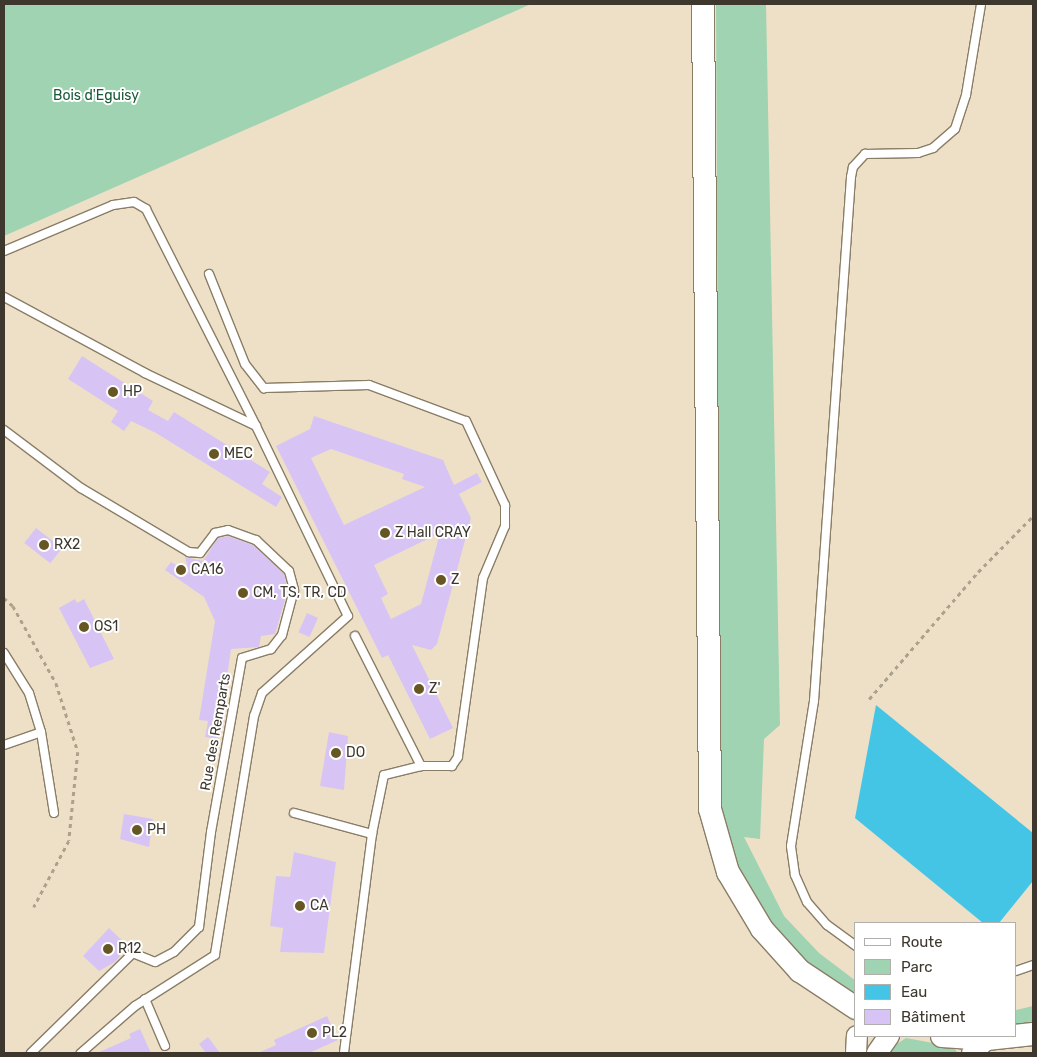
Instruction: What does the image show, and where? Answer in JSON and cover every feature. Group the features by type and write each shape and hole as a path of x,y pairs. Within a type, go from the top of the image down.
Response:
{"main road":[{"path":"703,4 710,809 728,872 762,929 800,971 854,1007"},
{"path":"945,1037 983,1049 1033,1034"}],"street":[{"path":"856,1053 857,1037"},
{"path":"868,1053 870,1037"},
{"path":"877,1053 888,1037"}],"lane":[{"path":"854,945 827,926 807,902 795,875 791,846 814,702 851,177 853,167 865,154 918,153 934,148 954,129 966,95 981,4"},
{"path":"4,251 113,205 134,202 146,210 256,426 348,616 259,701 215,955 145,999 81,1053"},
{"path":"209,274 245,364 264,388 369,385 466,421 484,452 505,505 505,526 483,578 458,757 452,766 421,766 384,775 372,834 344,1053"},
{"path":"4,297 145,373 256,426"},
{"name":"Rue des Remparts","path":"4,430 81,488 188,552 200,553 215,534 228,530 256,540 289,571 294,590 282,635 271,649 242,658 216,802 199,927 174,952 155,962 132,953 31,1053"},
{"path":"355,636 421,766"},
{"path":"4,653 29,693 41,732 54,813"},
{"path":"4,745 41,732"},
{"path":"294,813 372,834"},
{"path":"1017,971 1033,965"},
{"path":"145,999 164,1046"}],"path":[{"path":"869,699 978,572 1033,516"}],"green space":[{"name":"Bois d'Eguisy","path":"4,4 531,4 4,236"},
{"path":"716,4 766,4 780,725 764,739 760,839 744,837 784,916 819,953 854,979 854,997 790,950 744,885 720,819"},
{"path":"1033,1006 1033,1024 1017,1027 1017,1010"},
{"path":"906,1038 955,1047 957,1053 883,1053"}],"water":[{"path":"876,705 1033,833 1033,881 1000,922 982,922 855,818"}],"building":[{"path":"82,356 153,401 148,410 168,421 174,412 270,472 262,484 282,497 276,507 156,433 131,421 124,431 111,422 118,411 68,379"},
{"path":"314,416 443,460 454,485 477,473 482,482 459,494 471,518 437,644 431,650 412,645 453,728 430,739 388,655 382,658 276,446 310,429","holes":["331,449 404,474 402,479 425,487 344,525 311,458","440,533 421,604 391,619 381,598 388,594 374,565"]},
{"name":"RX2","path":"36,528 62,548 50,563 24,543"},
{"name":"CM, TS, TR, CD","path":"228,536 253,545 284,574 288,590 275,634 261,636 259,647 231,649 221,720 225,721 218,739 205,737 208,721 199,720 215,621 204,597 165,570 171,562 189,573 185,557 203,561 218,538"},
{"name":"OS1","path":"75,599 77,603 84,599 114,659 90,668 59,608"},
{"path":"307,613 318,618 309,637 298,632"},
{"name":"DO","path":"329,732 348,736 344,790 320,786"},
{"name":"PH","path":"124,814 153,819 149,847 120,839"},
{"name":"CA","path":"294,852 336,862 324,953 280,952 283,928 270,926 276,876 290,877"},
{"name":"R12","path":"109,928 128,946 115,962 99,971 83,956"},
{"name":"PL2","path":"327,1016 338,1040 309,1053 258,1053 276,1045 274,1040"},
{"path":"140,1029 151,1053 97,1053 131,1038 129,1034"},
{"path":"208,1037 220,1053 206,1053 199,1044"}],"place":[{"name":"HP","path":"113,392"},
{"name":"MEC","path":"214,454"},
{"name":"Z Hall CRAY","path":"385,533"},
{"name":"RX2","path":"44,545"},
{"name":"CA16","path":"181,570"},
{"name":"Z","path":"441,580"},
{"name":"CM, TS, TR, CD","path":"243,593"},
{"name":"OS1","path":"84,627"},
{"name":"Z'","path":"419,689"},
{"name":"DO","path":"336,753"},
{"name":"PH","path":"137,830"},
{"name":"CA","path":"300,906"},
{"name":"R12","path":"108,949"},
{"name":"PL2","path":"312,1033"}]}
